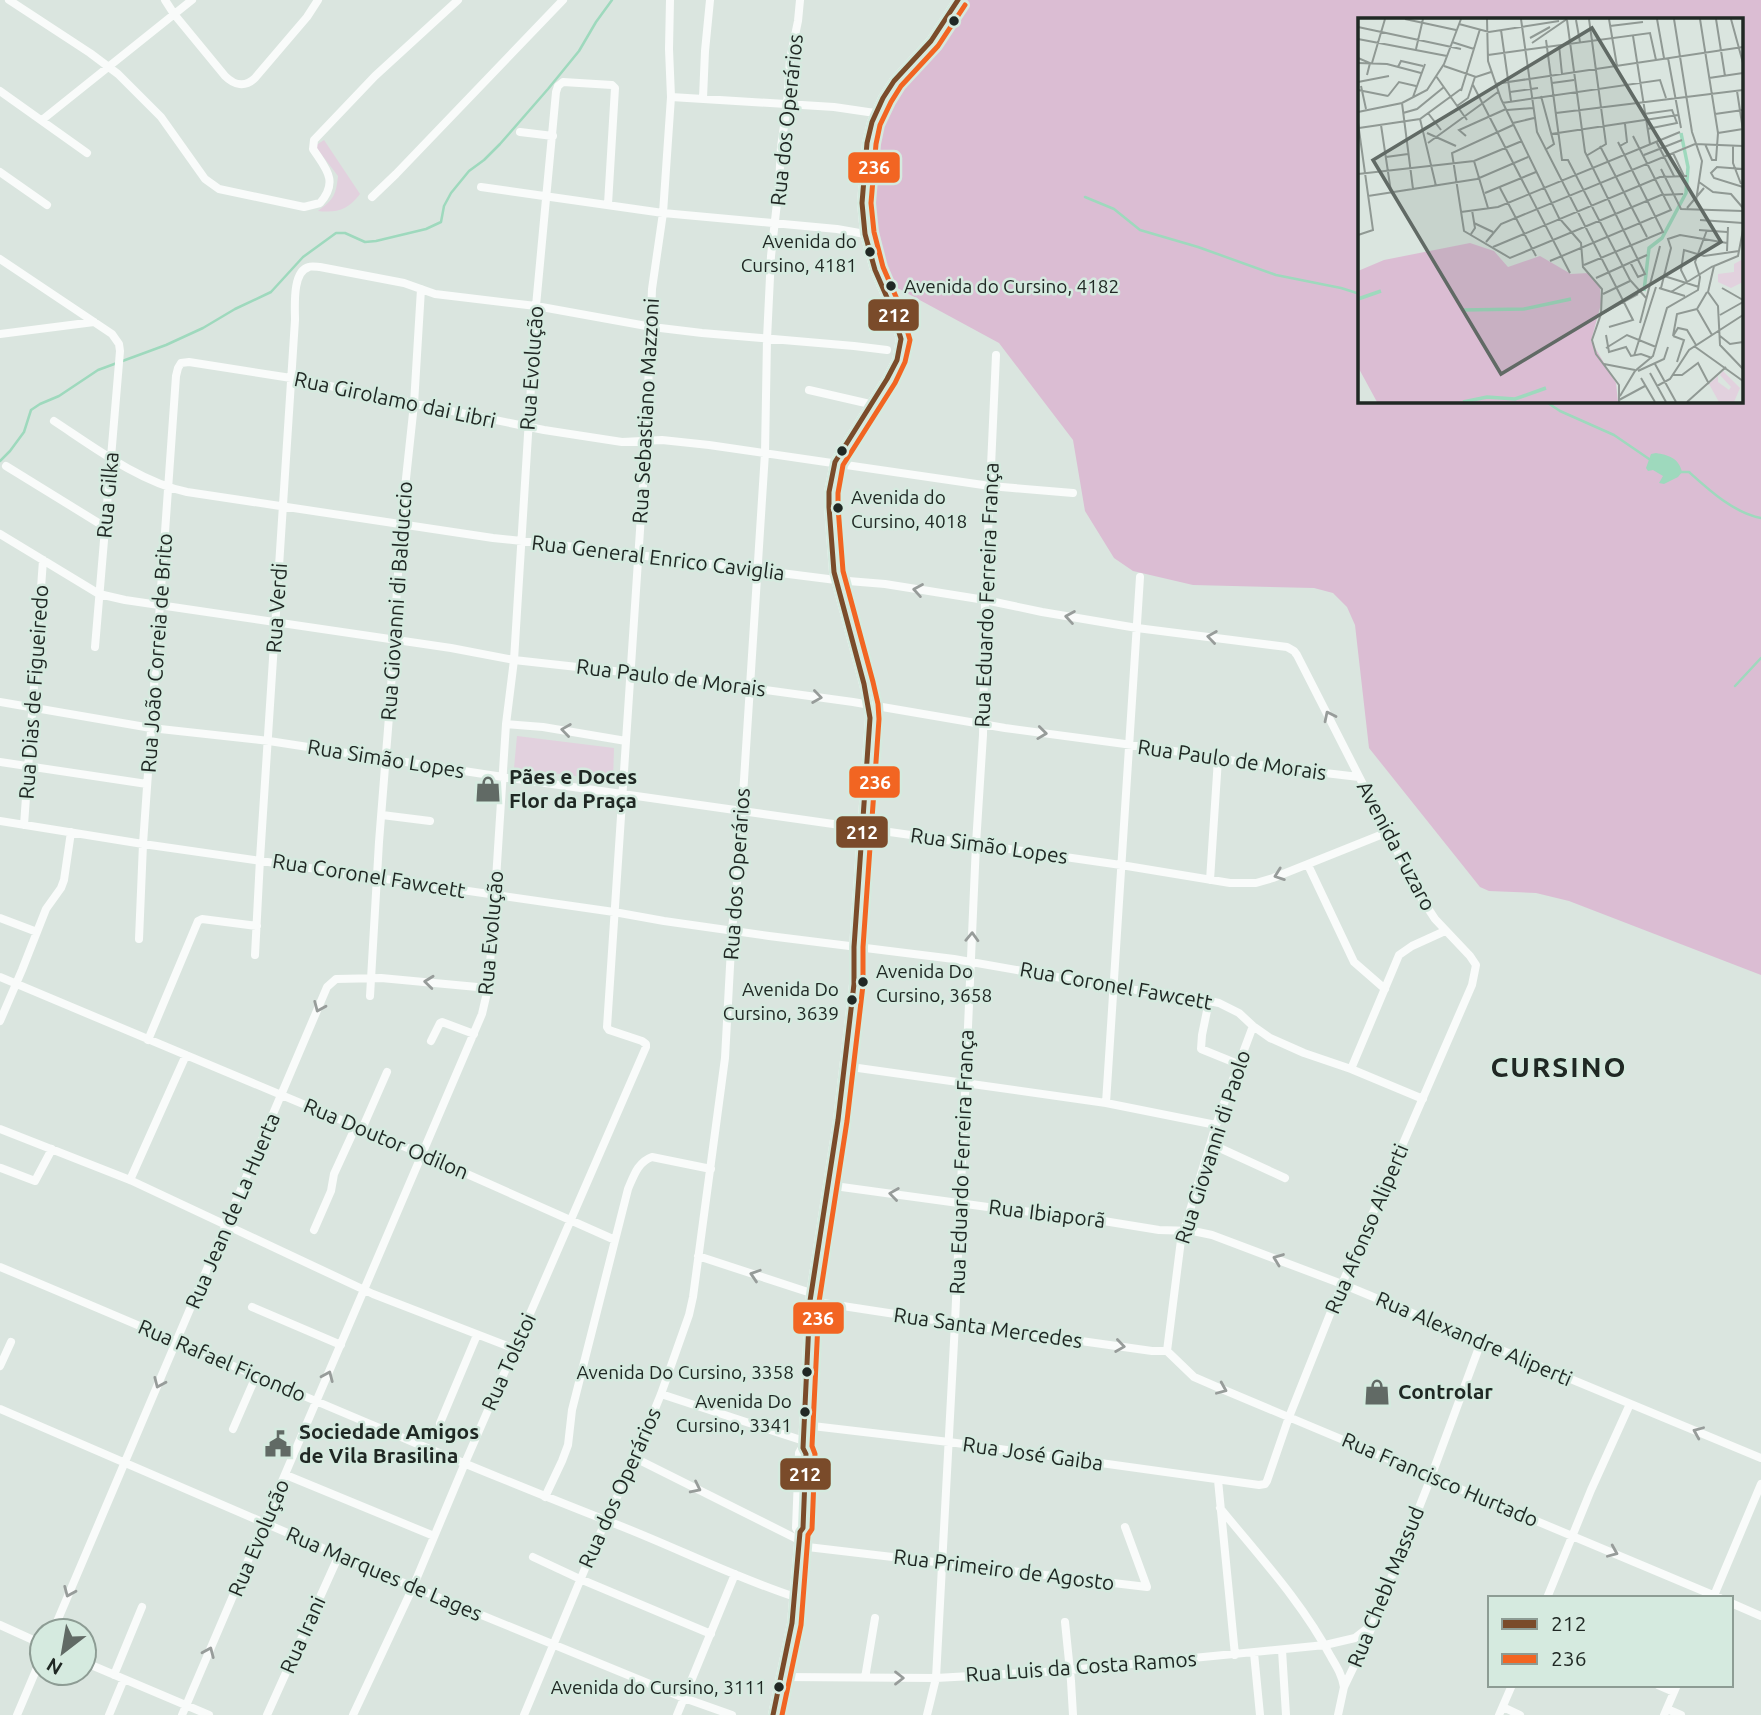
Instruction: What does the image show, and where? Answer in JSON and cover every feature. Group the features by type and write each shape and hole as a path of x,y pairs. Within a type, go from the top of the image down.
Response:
{"main road":[{"path":"773,1715 795,1597 800,1453 803,1444 811,1297 838,1121 854,984 854,947 868,757 869,705 836,580 829,492 835,462 887,379 897,360 901,339 892,309 875,270 865,234 862,203 864,163 875,114 894,82 931,41 958,0"}],"street":[{"path":"9,0 108,66 156,112 213,186 304,207 320,203 331,183 325,165 313,149 314,139 375,76 455,1"},
{"path":"165,0 229,79 238,84 248,84 255,78 307,18 318,0"},
{"path":"42,120 192,0"},
{"path":"372,197 564,0"},
{"name":"Rua Sebastiano Mazzoni","path":"609,1030 607,1027 614,912 646,440 653,275 663,213 671,97 670,0"},
{"path":"703,98 710,0"},
{"name":"Rua dos Operários","path":"524,1715 580,1579 662,1394 689,1315 725,1058 765,453 766,339 771,256 790,59 800,0"},
{"name":"Rua Evolução","path":"182,1715 482,1014 488,988 506,723 514,660 545,196 556,87 565,81 614,87 616,93 608,204"},
{"path":"0,91 87,153"},
{"path":"671,97 834,107 875,114"},
{"path":"520,132 553,136"},
{"path":"0,172 47,205"},
{"path":"481,187 663,213 865,234"},
{"path":"0,259 94,322"},
{"name":"Rua Verdi","path":"255,955 295,291 302,271 310,266 404,283 421,289"},
{"path":"421,289 442,295 536,306 652,327 887,350"},
{"name":"Rua Giovanni di Balduccio","path":"370,996 384,759 421,289"},
{"path":"1,334 94,322"},
{"name":"Rua Gilka","path":"94,322 111,334 120,347 95,647"},
{"name":"Rua Eduardo Ferreira França","path":"927,1715 936,1678 943,1562 983,724 985,600 996,355"},
{"name":"Rua Girolamo dai Libri","path":"178,368 181,363 189,362 291,378 528,427 622,442 646,440 709,445 990,486 1073,493"},
{"name":"Rua João Correia de Brito","path":"139,939 159,606 178,368"},
{"path":"809,390 870,404"},
{"name":"Rua General Enrico Caviglia","path":"54,421 111,458 169,488 401,525 758,571 885,584 1137,628 1279,646"},
{"path":"6,466 105,527"},
{"name":"Rua Paulo de Morais","path":"0,534 99,594 159,606 514,660 750,688 1129,746 1359,777"},
{"name":"Rua Dias de Figueiredo","path":"24,825 43,560"},
{"path":"1106,1103 1140,577"},
{"name":"Avenida Fuzaro","path":"1279,646 1291,648 1297,655 1420,896 1435,919 1470,956 1476,965 1475,973"},
{"name":"Rua Simão Lopes","path":"0,702 151,728 269,741 1230,883 1256,883 1273,878 1388,832"},
{"path":"506,723 626,741"},
{"path":"1210,880 1218,759"},
{"path":"0,762 147,784"},
{"path":"382,815 430,821"},
{"name":"Rua Coronel Fawcett","path":"0,821 732,930 971,962 1209,1001 1231,1008 1270,1038 1423,1099"},
{"path":"0,1021 46,909 61,888 71,832"},
{"path":"1308,864 1354,962 1385,989"},
{"path":"0,918 37,932"},
{"path":"148,1040 198,921 202,919 257,926"},
{"path":"1351,1069 1399,955 1412,946 1446,931"},
{"name":"Rua Afonso Aliperti","path":"1262,1485 1267,1481 1289,1417 1342,1284 1475,973"},
{"name":"Rua Doutor Odilon","path":"0,977 422,1154 615,1240"},
{"path":"370,978 488,988"},
{"name":"Rua Jean de La Huerta","path":"59,1617 331,982 336,979 370,978"},
{"path":"1209,1001 1201,1049 1238,1064"},
{"path":"431,1041 442,1022 474,1034"},
{"name":"Rua Giovanni di Paolo","path":"1167,1351 1183,1232 1216,1125 1253,1026"},
{"name":"Rua Tolstoi","path":"353,1715 413,1587 646,1047 642,1041 609,1030"},
{"path":"130,1180 186,1055"},
{"path":"844,1066 1106,1103 1216,1125"},
{"path":"314,1230 331,1191 334,1174 387,1072"},
{"path":"0,1129 130,1180 365,1290 515,1349"},
{"path":"1211,1144 1285,1178"},
{"path":"1,1168 35,1181 52,1149"},
{"path":"545,1497 568,1445 572,1410 628,1189 635,1172 646,1159 652,1157 711,1169"},
{"name":"Rua Ibiaporã","path":"827,1185 1183,1232"},
{"name":"Rua Alexandre Aliperti","path":"1183,1232 1212,1235 1342,1284 1761,1458"},
{"name":"Rua Santa Mercedes","path":"698,1256 811,1297 955,1323 1167,1351"},
{"name":"Rua Rafael Ficondo","path":"0,1267 545,1497 795,1597"},
{"path":"252,1307 341,1345"},
{"path":"440,1423 477,1335"},
{"path":"0,1366 11,1342"},
{"name":"Rua Chebl Massud","path":"1338,1715 1344,1687 1373,1624 1481,1342"},
{"name":"Rua Francisco Hurtado","path":"1167,1351 1194,1377 1714,1596"},
{"path":"233,1429 256,1376"},
{"path":"662,1394 803,1444"},
{"path":"1548,1596 1630,1404"},
{"name":"Rua Marques de Lages","path":"0,1409 413,1587 732,1715"},
{"name":"Rua José Gaiba","path":"804,1425 1262,1485"},
{"path":"635,1458 799,1539"},
{"path":"286,1475 434,1536"},
{"path":"1218,1480 1235,1655"},
{"path":"1716,1596 1761,1484"},
{"path":"1220,1508 1298,1605 1325,1645 1342,1676 1344,1687"},
{"name":"Rua Primeiro de Agosto","path":"799,1539 943,1562 1147,1587 1125,1527"},
{"name":"Rua Irani","path":"267,1715 340,1555"},
{"path":"533,1557 711,1634"},
{"path":"677,1715 734,1574"},
{"path":"1733,1604 1761,1616"},
{"path":"114,1675 142,1607"},
{"path":"865,1678 874,1618"},
{"path":"1065,1622 1073,1715"},
{"name":"Rua Luis da Costa Ramos","path":"782,1677 936,1678 1070,1671 1325,1645 1355,1638 1373,1624"},
{"path":"0,1625 28,1638"},
{"path":"1282,1650 1286,1715"},
{"path":"1254,1653 1260,1715"},
{"path":"98,1668 209,1715"},
{"path":"109,1715 124,1679"},
{"path":"16,1715 28,1687"},
{"path":"1511,1687 1501,1711 1520,1715"},
{"path":"1675,1689 1665,1712 1681,1715"}],"shaded area":[{"path":"968,0 1761,0 1761,975 1569,901 1536,893 1489,891 1480,887 1369,748 1355,625 1347,607 1333,593 1314,588 1193,585 1133,571 1114,558 1085,511 1073,440 999,343 892,285 872,232 869,204 871,165 880,120 891,94 926,59"},
{"path":"324,140 360,194 351,204 336,211 318,211 333,196 338,176 315,146"},
{"path":"1656,453 1676,460 1682,472 1678,477 1664,484 1659,483 1663,476 1653,470 1648,471 1646,468 1651,454"},
{"path":"517,736 614,748 613,781 514,768"}],"waterway":[{"path":"0,461 24,432 31,410 59,396 98,370 166,345 271,292 303,257 336,233 345,233 365,242 376,241 426,229 441,222 444,206 451,193 469,171 500,144 548,89 579,51 612,0"},
{"path":"1085,197 1114,209 1140,230 1276,275 1358,293"},
{"path":"1546,402 1560,411 1614,435 1652,461"},
{"path":"1681,472 1689,472 1732,506 1761,518"},
{"path":"1735,686 1761,658"}],"transit line":[{"name":"212","path":"773,1715 792,1623 800,1532 803,1528 806,1454 803,1448 810,1301 838,1120 854,984 854,947 870,718 864,684 834,572 829,492 835,462 887,379 897,360 901,339 892,309 875,270 865,234 862,203 867,143 872,122 894,81 931,41 958,0"},
{"name":"236","path":"782,1715 801,1625 808,1535 812,1529 815,1454 812,1446 819,1302 847,1121 863,985 863,947 879,719 873,682 843,571 838,493 843,465 895,383 905,362 910,340 900,306 883,267 874,232 871,203 880,125 901,86 938,46 965,5"}],"place":[{"name":"Avenida do Cursino, 4181","path":"870,252"},
{"name":"Avenida do Cursino, 4182","path":"891,286"},
{"name":"Avenida do Cursino, 4018","path":"838,508"},
{"name":"Pães e Doces Flor da Praça","path":"488,789"},
{"name":"Avenida Do Cursino, 3658","path":"863,982"},
{"name":"Avenida Do Cursino, 3639","path":"852,1000"},
{"name":"Avenida Do Cursino, 3358","path":"807,1372"},
{"name":"Controlar","path":"1377,1392"},
{"name":"Avenida Do Cursino, 3341","path":"805,1412"},
{"name":"Sociedade Amigos de Vila Brasilina","path":"278,1444"},
{"name":"Avenida do Cursino, 3111","path":"779,1687"}],"district":[{"name":"CURSINO","path":"1559,1067"}]}
